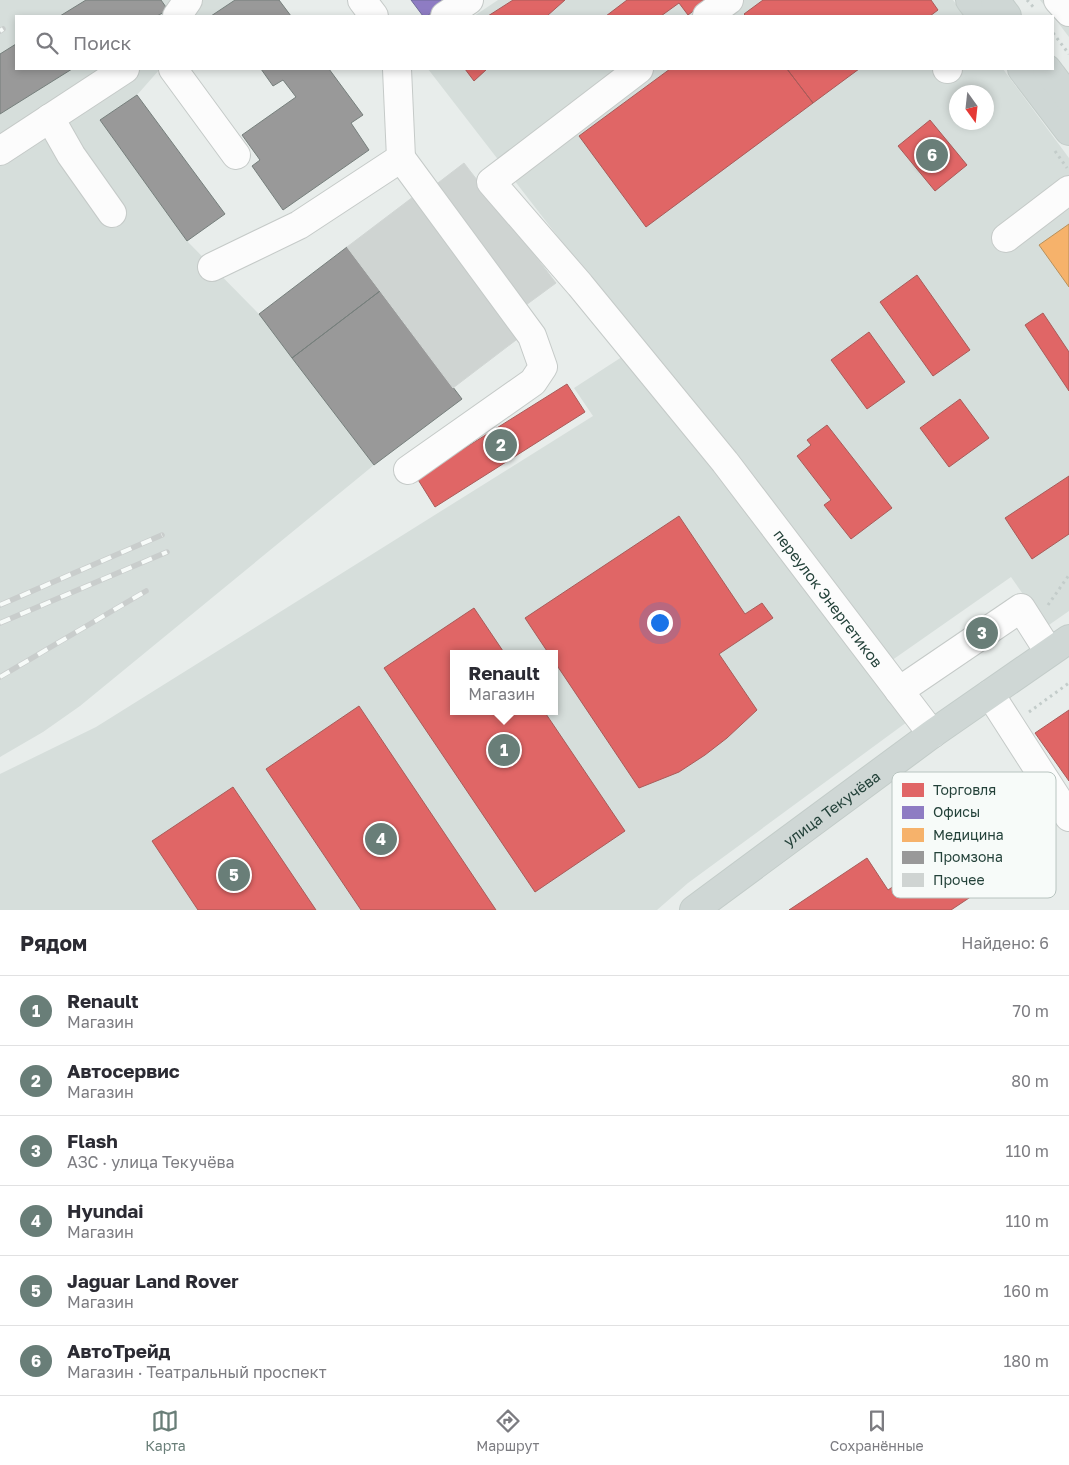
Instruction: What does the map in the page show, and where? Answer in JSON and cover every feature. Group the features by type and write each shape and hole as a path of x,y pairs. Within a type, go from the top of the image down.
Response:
{"main road":[{"path":"970,0 981,15"},
{"path":"995,0 1006,15"},
{"path":"1023,70 1069,131"},
{"path":"1048,70 1069,98"},
{"name":"улица Текучёва","path":"694,910 932,734 1059,646"}],"street":[{"path":"179,15 188,0"},
{"path":"362,0 373,15"},
{"path":"447,15 470,0"},
{"path":"708,15 729,0"},
{"path":"1058,0 1069,12"},
{"path":"0,151 123,70"},
{"path":"174,70 236,155"},
{"path":"397,70 401,158 532,336 542,367 533,382 408,470"},
{"name":"переулок Энергетиков","path":"638,70 490,182 580,285 725,462 932,734"},
{"path":"50,118 71,155 112,213"},
{"path":"212,266 299,225 401,158"},
{"path":"1006,238 1069,190"},
{"path":"899,691 1021,608 1059,646"},
{"path":"990,694 1040,772"},
{"path":"1056,797 1069,817"}],"path":[{"path":"1054,34 1069,54"},
{"path":"1010,725 1069,683"}],"shaded area":[{"path":"0,0 235,0 212,15 15,15 15,70 159,70 137,95 100,120 187,241 259,314 374,465 80,706 43,732 0,757"},
{"path":"498,0 953,0 964,15 476,15"},
{"path":"1040,0 1069,0 1069,37 1054,15"},
{"path":"429,70 1004,70 1069,158 1069,611 1046,627 1011,577 888,663"},
{"path":"628,353 907,722 688,883 657,910 0,910 0,774 96,727 593,416 574,388"}],"building: Торговля":[{"path":"513,0 565,0 548,15 490,15"},
{"path":"627,0 708,0 688,15 679,3 662,15 607,15"},
{"path":"763,0 931,0 938,10 931,15 744,14"},
{"path":"466,70 486,70 474,81"},
{"path":"669,70 788,70 813,103 646,227 579,136"},
{"path":"788,70 858,70 813,103"},
{"path":"930,120 967,165 935,191 898,146"},
{"path":"917,275 970,350 933,376 880,302"},
{"path":"1043,313 1069,352 1069,391 1025,325"},
{"path":"869,332 905,382 867,409 831,360"},
{"path":"567,384 585,412 435,507 417,478"},
{"path":"960,399 989,438 949,467 920,428"},
{"path":"827,425 892,508 851,539 824,505 831,500 797,456 811,445 807,440"},
{"path":"1069,476 1069,534 1032,559 1005,518"},
{"path":"679,516 745,614 762,603 773,618 719,654 757,710 727,738 705,755 679,772 639,788 558,667 558,650 546,650 525,618"},
{"path":"474,608 502,650 450,650 450,715 547,715 625,831 535,892 384,668"},
{"path":"359,706 496,910 361,910 266,769"},
{"path":"1069,710 1069,781 1035,733"},
{"path":"233,787 316,910 198,910 152,841"},
{"path":"867,858 888,890 892,887 892,898 969,898 951,910 789,910"}],"building: Офисы":[{"path":"411,0 449,0 428,15 422,15"}],"building: Медицина":[{"path":"1069,224 1069,287 1039,245"}],"building: Промзона":[{"path":"86,0 161,0 168,10 159,15 62,15"},
{"path":"235,0 279,0 290,15 212,15"},
{"path":"15,45 15,70 70,70 0,114 0,54"},
{"path":"262,70 330,70 363,115 351,123 369,150 283,210 252,166 260,160 242,135 296,97 283,80 273,86"},
{"path":"137,95 225,214 187,241 100,120"},
{"path":"347,247 380,291 292,358 259,314"},
{"path":"380,291 462,399 374,465 292,358"}],"building: Прочее":[{"path":"464,163 556,283 526,305 434,186"},
{"path":"413,197 520,337 453,388 347,247"}],"railway":[{"path":"0,605 162,535"},
{"path":"0,623 167,552"},
{"path":"0,677 146,591"}],"place":[{"name":"АвтоТрейд","path":"932,155"},
{"name":"Автосервис","path":"501,445"},
{"name":"Flash","path":"982,633"},
{"name":"Renault","path":"504,750"},
{"name":"Hyundai","path":"381,839"},
{"name":"Jaguar Land Rover","path":"234,875"}]}
